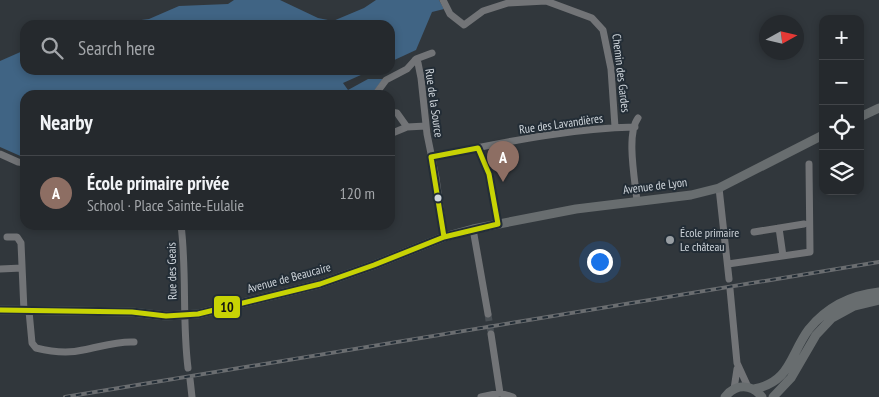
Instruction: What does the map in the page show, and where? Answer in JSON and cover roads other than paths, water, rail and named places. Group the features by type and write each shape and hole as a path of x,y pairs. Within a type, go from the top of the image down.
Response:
{"main road":[{"path":"864,115 879,108"},
{"name":"Avenue de Lyon","path":"476,229 576,209 691,195 719,188 819,137"},
{"name":"Avenue de Beaucaire","path":"3,311 132,312 184,316 198,314 266,299 320,284 444,237 476,229"},
{"path":"725,397 734,389 769,386 778,380 810,329 829,310 852,297 879,292"},
{"path":"773,397 791,378 816,335 832,318 854,306 879,300"},
{"path":"751,388 762,397"}],"street":[{"name":"Chemin des Gardes","path":"444,0 450,14 464,25 483,10 508,3 546,1 592,18 603,30 611,69 615,127"},
{"path":"379,90 386,80 407,69 415,60 432,53"},
{"name":"Rue de la Source","path":"415,60 418,63 421,78 426,126 444,237"},
{"path":"395,113 407,127"},
{"path":"637,201 632,134 638,118"},
{"path":"395,132 407,127 426,126"},
{"name":"Rue des Lavandières","path":"431,157 572,132 615,127 635,127"},
{"path":"478,148 489,174 498,224"},
{"path":"0,154 20,162"},
{"path":"728,264 810,252 809,164"},
{"path":"719,188 729,279"},
{"path":"754,232 804,224"},
{"path":"779,228 783,256"},
{"path":"476,229 488,314"},
{"name":"Rue des Geais","path":"182,230 184,250 184,316 188,368"},
{"path":"7,237 17,237 21,244 27,311 32,343 36,348 68,352 134,342"},
{"path":"0,269 22,268"},
{"path":"730,289 738,364 734,389"},
{"path":"491,334 500,393"},
{"path":"738,364 751,388"},
{"path":"190,378 192,397"},
{"path":"481,397 500,393 514,397"}],"tunnel":[{"path":"488,314 491,334"}],"railway":[{"path":"65,397 879,262"}],"place":[{"name":"École primaire privée","path":"503,182"},
{"name":"École primaire Le château","path":"670,240"}]}
